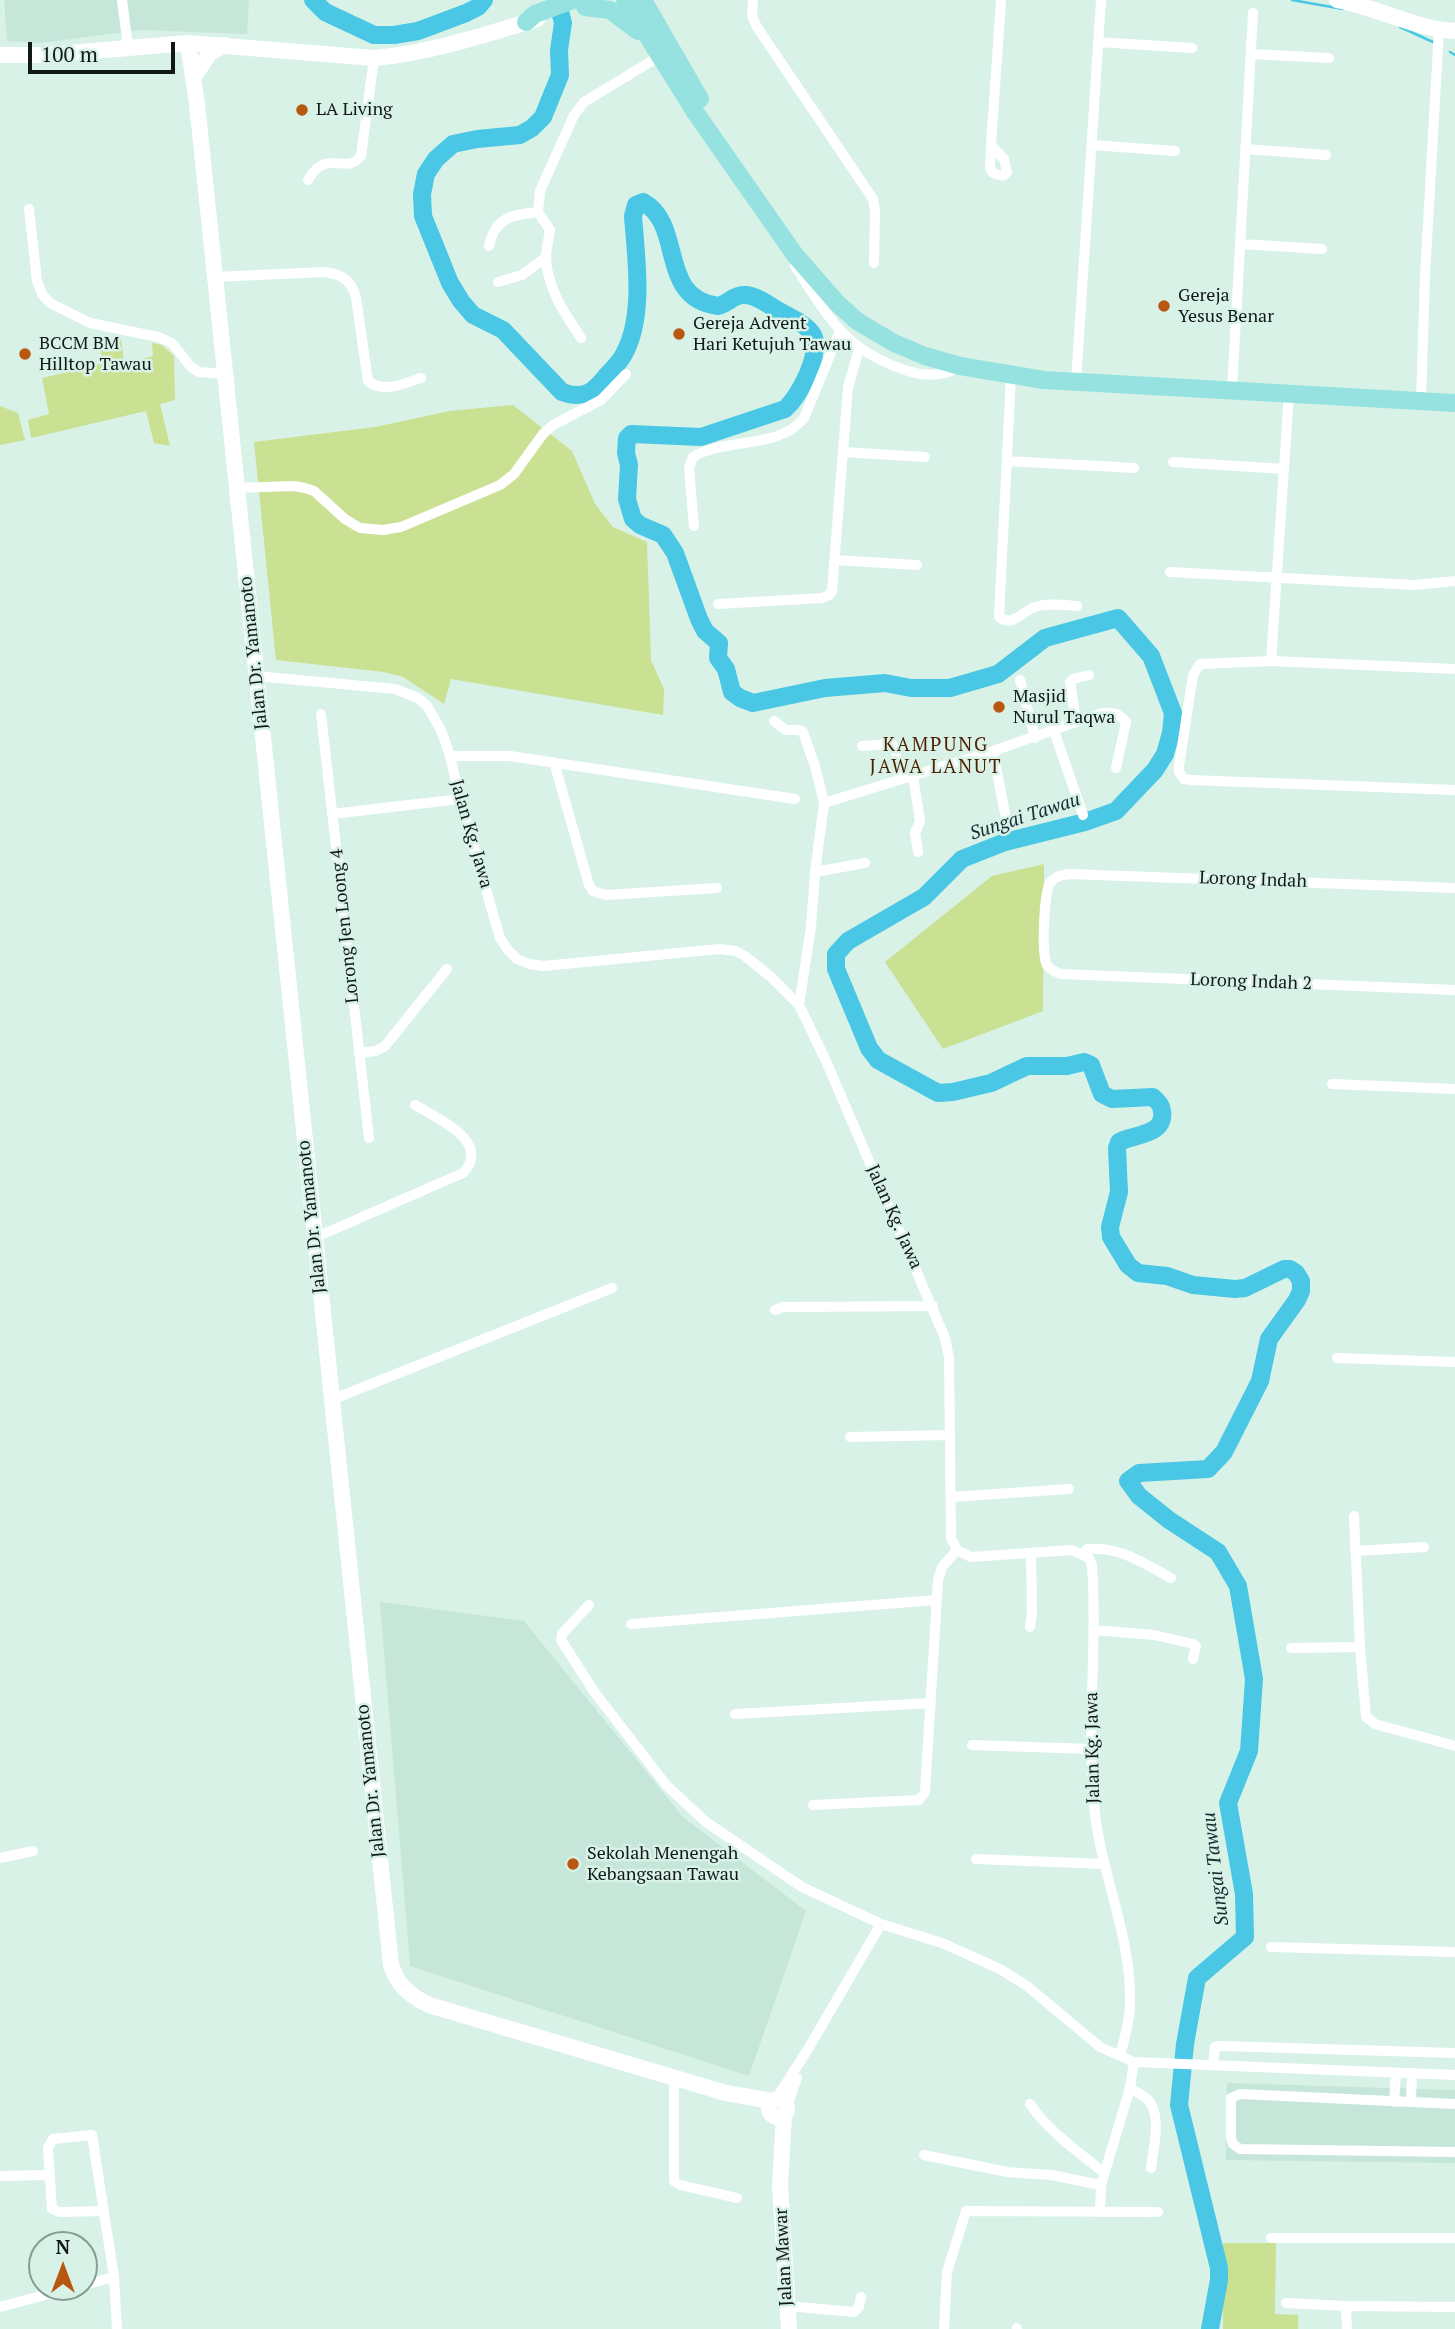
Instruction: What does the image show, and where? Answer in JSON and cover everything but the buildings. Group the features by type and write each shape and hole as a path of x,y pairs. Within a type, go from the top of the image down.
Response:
{"main road":[{"path":"625,0 705,108 725,153 795,254 837,303 857,321 910,350 960,366 1011,376 1455,403"},
{"path":"643,0 661,49"},
{"path":"653,0 661,49"},
{"path":"533,18 578,4 603,8 617,15 661,49"}],"street":[{"path":"122,0 128,47"},
{"path":"578,4 611,0"},
{"path":"753,0 752,16 757,27 873,200 874,263"},
{"path":"991,145 1000,0"},
{"path":"1076,382 1101,0"},
{"path":"1338,0 1360,4 1447,31 1425,276 1421,400"},
{"path":"1232,390 1253,13"},
{"path":"0,55 45,55 192,43 374,58 412,53 533,18"},
{"path":"1098,42 1192,48"},
{"name":"Jalan Dr. Yamanoto","path":"192,43 388,1948 396,1978 413,1998 429,2005 726,2093 761,2108 777,2108"},
{"path":"166,44 194,72 210,53 225,45"},
{"path":"581,338 561,308 550,280 546,257 550,230 538,212 544,179 573,115 584,103 661,49"},
{"path":"1251,54 1329,58"},
{"path":"308,180 315,167 326,162 349,163 360,156 374,58"},
{"path":"1091,145 1175,151"},
{"path":"1246,149 1326,155"},
{"path":"29,209 37,281 42,294 50,303 90,323 158,337 172,343 191,367 199,372 225,374"},
{"path":"489,246 495,227 502,221 518,214 538,212"},
{"path":"1241,244 1322,249"},
{"path":"795,254 795,265 840,331 859,349 888,365 916,374 948,373 960,366"},
{"path":"498,282 522,275 546,257"},
{"path":"214,277 336,273 353,287 368,381 373,386 392,387 421,378"},
{"path":"694,526 689,468 693,457 716,448 782,434 798,427 840,331"},
{"path":"718,604 822,598 830,595 848,387 859,349"},
{"path":"236,488 305,488 314,491 345,519 360,528 383,530 401,527 500,485 514,474 543,434 553,425 601,400 626,374"},
{"path":"1011,376 999,617 1003,621 1009,621 1038,606 1077,606"},
{"path":"1271,662 1289,394"},
{"path":"843,452 925,457"},
{"path":"1007,461 1134,468"},
{"path":"1173,462 1284,468"},
{"path":"835,560 917,565"},
{"path":"1170,572 1414,585 1455,581"},
{"path":"1455,668 1206,662 1195,669 1179,766 1179,772 1184,779 1455,790"},
{"path":"1076,722 1070,682 1089,675"},
{"name":"Jalan Kg. Jawa","path":"256,676 395,689 427,706 441,730 450,756 500,938 517,958 529,964 564,965 719,949 736,951 764,970 799,1005 811,1027 945,1338 949,1358 951,1538 957,1549"},
{"path":"1020,680 1035,738"},
{"path":"824,803 1035,738 1102,713 1112,712 1126,722 1116,768"},
{"name":"Lorong Jen Loong 4","path":"321,714 369,1138"},
{"path":"774,721 786,730 803,732 816,766 824,803 811,927 799,1005"},
{"path":"1054,731 1083,815"},
{"path":"862,746 891,744 895,747 900,779"},
{"path":"993,751 1005,814"},
{"path":"450,756 510,756 796,799"},
{"path":"554,762 593,891 606,895 717,888"},
{"path":"913,776 920,821 915,833 918,852"},
{"path":"332,814 460,799"},
{"path":"815,872 865,863"},
{"name":"Lorong Indah","path":"1049,968 1044,957 1046,895 1049,885 1059,875 1455,888"},
{"name":"Lorong Indah 2","path":"1049,968 1060,974 1455,990"},
{"path":"359,1053 376,1051 385,1046 447,970"},
{"path":"1332,1084 1455,1089"},
{"path":"314,1238 463,1172 469,1166 471,1154 462,1133 415,1105"},
{"path":"331,1400 612,1288"},
{"path":"775,1310 783,1307 933,1306"},
{"path":"1337,1358 1455,1362"},
{"path":"850,1437 950,1435"},
{"path":"951,1497 1069,1489"},
{"path":"1354,1516 1364,1710 1369,1721 1455,1746"},
{"path":"1356,1552 1424,1547"},
{"path":"813,1805 919,1800 923,1797 936,1600 942,1567 957,1549 971,1557 1072,1550 1083,1554 1087,1549 1101,1548 1124,1552 1171,1578"},
{"path":"1030,1627 1031,1553"},
{"name":"Jalan Kg. Jawa","path":"1083,1554 1089,1558 1092,1565 1090,1749 1095,1815 1104,1864 1115,1900 1130,1983 1128,2026 1120,2056"},
{"path":"631,1624 936,1600"},
{"path":"589,1605 562,1634 563,1644 595,1693 667,1786 706,1822 802,1887 881,1924 942,1943 1000,1969 1027,1986 1100,2046 1134,2062 1455,2075"},
{"path":"1093,1630 1154,1635 1193,1644 1196,1646 1193,1659"},
{"path":"1291,1648 1360,1647"},
{"path":"735,1714 931,1703"},
{"path":"972,1745 1090,1749"},
{"path":"0,1858 33,1851"},
{"path":"976,1860 1104,1864"},
{"path":"777,2108 881,1924"},
{"path":"1271,1947 1455,1952"},
{"path":"1213,2064 1215,2048 1221,2046 1455,2053"},
{"path":"1332,2049 1332,2070"},
{"path":"1100,2212 1101,2185 1130,2088 1134,2062"},
{"path":"1394,2102 1395,2073"},
{"path":"1411,2102 1412,2073"},
{"path":"674,2078 674,2181 680,2185 737,2198"},
{"path":"1130,2088 1147,2098 1153,2107 1156,2122 1151,2168"},
{"path":"1455,2104 1240,2094 1231,2098 1231,2138 1233,2144 1240,2148 1455,2152"},
{"path":"1030,2104 1056,2132 1104,2173"},
{"name":"Jalan Mawar","path":"777,2108 789,2329"},
{"path":"103,2211 60,2213 52,2209 48,2148 53,2139 92,2135 114,2277 117,2329"},
{"path":"924,2155 1007,2172 1051,2175 1101,2185"},
{"path":"0,2176 49,2175"},
{"path":"944,2329 947,2272 966,2211 1158,2212"},
{"path":"1271,2238 1455,2238"},
{"path":"98,2281 114,2277"},
{"path":"787,2306 854,2312 859,2307 861,2297"},
{"path":"0,2307 28,2300"},
{"path":"1286,2303 1455,2307"},
{"path":"1346,2306 1347,2329"}],"shaded area":[{"path":"4,0 249,0 247,34 141,30 40,43 7,41"},
{"name":"Sekolah Menengah Kebangsaan Tawau","path":"380,1602 524,1621 683,1817 806,1911 749,2076 410,1966"},
{"path":"1227,2083 1455,2090 1455,2163 1226,2160"}],"green space":[{"path":"99,336 121,340 124,363 153,356 152,343 162,345 174,356 175,400 160,404 170,446 154,443 146,411 31,438 28,420 49,414 42,378 102,364"},
{"path":"513,405 572,451 595,504 613,527 647,542 651,660 664,689 663,715 451,679 444,704 403,677 384,672 276,660 254,442 375,427 450,411"},
{"path":"0,406 18,413 25,440 0,445"},
{"path":"1044,864 1043,1011 943,1049 885,962 992,876"},
{"path":"1223,2243 1276,2243 1275,2314 1298,2315 1298,2329 1223,2329"}],"waterway":[{"name":"Sungai Tawau","path":"313,0 325,12 374,35 418,31 466,13 478,7 484,0"},
{"name":"Sungai Tawau","path":"557,0 563,23 559,50 560,75 543,117 520,135 453,144 436,159 426,174 422,194 423,216 450,283 461,301 473,315 503,330 562,392 582,395 593,390 620,360 631,339 638,286 633,216 636,205 643,202 656,213 664,227 686,290 699,300 718,306 740,295 752,296 797,321 813,335 814,352 808,374 797,395 785,409 701,437 631,434 627,438 627,499 633,519 663,535 675,553 699,619 705,631 719,643 718,658 726,669 732,692 753,703 825,688 885,683 911,688 950,688 998,674 1045,638 1118,618 1151,656 1173,713 1165,754 1155,770 1116,811 1085,822 1005,842 962,859 924,897 848,941 836,954 836,969 869,1048 878,1060 938,1093 991,1083 1027,1066 1067,1066 1084,1062 1091,1065 1102,1094 1112,1099 1153,1097 1156,1100 1162,1111 1159,1125 1148,1132 1119,1142 1117,1148 1119,1192 1110,1227 1111,1237 1128,1265 1138,1273 1167,1276 1193,1285 1235,1289 1245,1288 1284,1269 1290,1269 1301,1281 1297,1300 1269,1339 1260,1381 1224,1452 1208,1469 1139,1473 1128,1481 1139,1496 1169,1520 1218,1552 1238,1586 1254,1679 1249,1751 1228,1803 1244,1894 1245,1937 1197,1978 1185,2044 1179,2105 1219,2268 1210,2329"},
{"path":"1292,0 1343,9"},
{"path":"1400,27 1433,42"},
{"path":"1450,52 1455,55"}],"place":[{"name":"LA Living","path":"302,110"},
{"name":"Gereja Yesus Benar","path":"1164,306"},
{"name":"Gereja Advent Hari Ketujuh Tawau","path":"679,334"},
{"name":"BCCM BM Hilltop Tawau","path":"25,354"},
{"name":"Masjid Nurul Taqwa","path":"999,707"},
{"name":"Sekolah Menengah Kebangsaan Tawau","path":"573,1864"}],"district":[{"name":"KAMPUNG JAWA LANUT","path":"936,757"}]}
